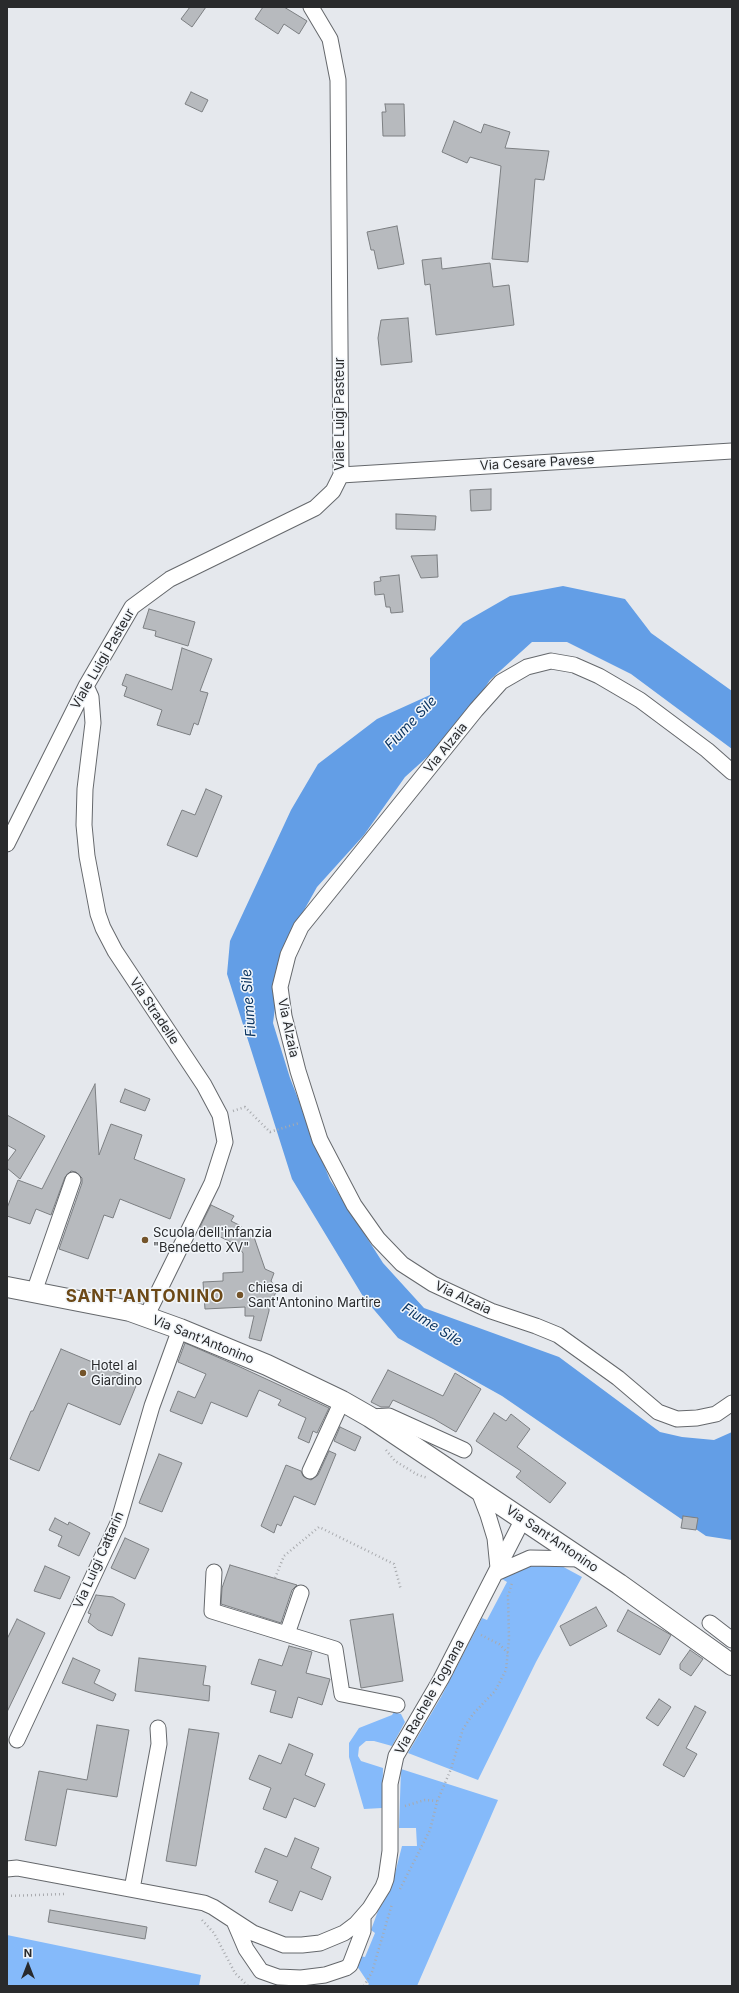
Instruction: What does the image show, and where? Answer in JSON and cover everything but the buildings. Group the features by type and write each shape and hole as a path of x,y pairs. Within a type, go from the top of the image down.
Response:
{"main road":[{"name":"Via Sant'Antonino","path":"7,1288 101,1305 146,1317 180,1329 286,1374 342,1401 370,1417 523,1519 732,1665"}],"street":[{"name":"Viale Luigi Pasteur","path":"7,844 86,686 132,607 170,579 315,508 333,491 341,475 338,80 330,39 311,7"},
{"name":"Via Cesare Pavese","path":"341,475 732,451"},
{"name":"Via Alzaia","path":"732,772 707,750 640,700 599,676 574,664 551,661 527,667 501,682 481,705 301,927 288,954 280,987 284,1016 296,1064 320,1140 354,1205 378,1239 402,1264 432,1284 491,1311 558,1335 618,1378 658,1412 677,1419 697,1418 716,1414 732,1403"},
{"name":"Via Stradelle","path":"86,686 91,697 93,723 85,789 84,825 87,856 98,914 103,928 115,951 204,1085 220,1115 225,1142 212,1184 146,1317"},
{"path":"34,1292 74,1180"},
{"name":"Via Luigi Cattarin","path":"17,1740 118,1523 152,1406 180,1329"},
{"path":"310,1471 342,1401"},
{"path":"370,1417 389,1416 464,1450"},
{"path":"478,1489 495,1538 497,1570 530,1558 582,1559"},
{"name":"Via Rachele Tognana","path":"7,1869 17,1868 204,1903 213,1907 259,1937 278,1944 296,1946 320,1943 351,1928 364,1916 377,1897 386,1879 390,1851 390,1784 396,1756 442,1679 523,1519"},
{"path":"214,1572 212,1611 335,1649 342,1694 397,1705"},
{"path":"287,1634 301,1593"},
{"path":"710,1623 732,1640"},
{"path":"132,1889 159,1744 158,1728"},
{"path":"234,1920 246,1949 261,1971 278,1977 301,1978 325,1975 346,1968 350,1965 363,1931 364,1916"}],"path":[{"path":"220,1115 245,1107 270,1132 303,1122"},
{"path":"385,1448 395,1461 418,1475 430,1480"},
{"path":"275,1578 284,1556 319,1527 394,1564 401,1590"},
{"path":"399,1890 430,1830 437,1801 451,1769 463,1729 473,1714 500,1684 506,1670 508,1653 508,1596 512,1582"},
{"path":"475,1632 499,1644 508,1653"},
{"path":"399,1808 425,1800 437,1801"},
{"path":"7,1896 43,1893 70,1894"},
{"path":"364,1986 372,1972 393,1901"},
{"path":"201,1920 212,1930 231,1967 248,1986"}],"shaded area":[{"path":"558,1564 582,1577 536,1662 478,1780 408,1753 441,1697 482,1618 487,1620 507,1582 502,1579 521,1566"},
{"path":"394,1712 401,1714 405,1722 392,1746 374,1741 366,1741 359,1747 358,1756 361,1761 383,1768 382,1808 364,1809 349,1757 349,1743 359,1728 392,1715"},
{"path":"401,1769 498,1800 417,1986 367,1986 369,1984 357,1966 360,1956 365,1957 375,1933 371,1930 378,1911 391,1889 402,1846 417,1846 416,1828 399,1828"},
{"path":"7,1935 201,1975 199,1986 7,1986"}],"water":[{"name":"Fiume Sile","path":"563,586 625,599 651,633 732,691 732,749 631,674 567,642 532,642 490,680 457,730 405,777 364,835 317,887 283,948 273,1023 290,1078 330,1180 383,1263 424,1308 559,1357 660,1432 682,1437 714,1440 732,1432 732,1540 706,1536 502,1396 398,1338 364,1298 292,1179 227,974 230,941 291,810 318,764 377,719 430,695 430,658 463,623 510,596"}],"place":[{"name":"Scuola dell'infanzia \"Benedetto XV\"","path":"145,1240"},
{"name":"chiesa di Sant'Antonino Martire","path":"240,1295"},
{"name":"Hotel al Giardino","path":"83,1373"}],"district":[{"name":"SANT'ANTONINO","path":"145,1297"}]}
